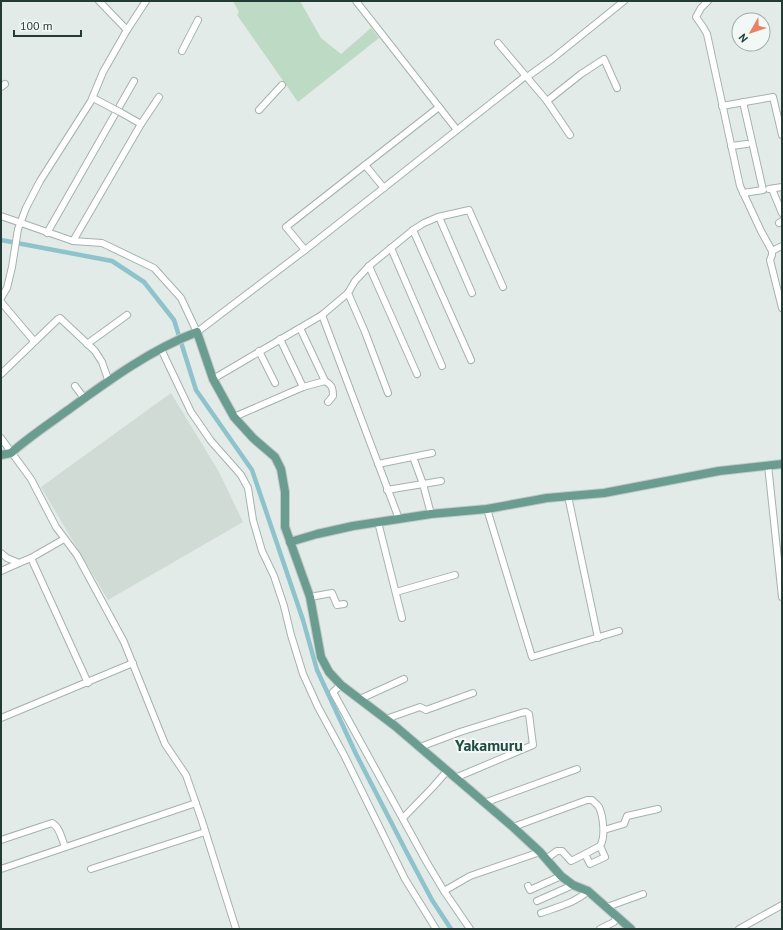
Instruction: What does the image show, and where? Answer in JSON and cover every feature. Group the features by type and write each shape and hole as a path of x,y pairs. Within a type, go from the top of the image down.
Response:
{"main road":[{"path":"1,455 11,453 84,398 143,358 193,333 213,379 234,417 252,438 275,458 281,469 285,492 285,527 303,573 310,597 321,657 329,672 341,685 420,747 446,771 513,827 540,852 561,876 573,885 588,891 631,929"},
{"path":"290,542 336,529 378,522 431,514 487,509 547,498 604,493 689,476 782,464"}],"street":[{"path":"99,1 127,30"},
{"path":"1,298 7,288 20,222 40,181 93,98 103,72 127,30 146,1"},
{"path":"356,1 457,130"},
{"path":"1,216 73,241 102,243 154,268 180,298 193,333 304,250 525,77 552,59 624,1"},
{"path":"708,1 701,8 696,17 704,27 707,34 731,146 743,193 760,231 772,251 770,260 782,308"},
{"path":"182,51 198,20"},
{"path":"498,43 525,77 547,101 570,135"},
{"path":"547,101 604,58 611,78 617,88"},
{"path":"47,233 134,81"},
{"path":"259,110 282,85"},
{"path":"73,241 141,124 159,97"},
{"path":"722,106 773,97 782,135"},
{"path":"93,98 141,124"},
{"path":"742,102 763,190"},
{"path":"304,250 286,227 439,107"},
{"path":"731,146 747,144"},
{"path":"365,165 384,188"},
{"path":"743,193 782,187"},
{"path":"772,189 782,213"},
{"path":"213,379 322,315 348,293 355,281 369,266 413,230 424,223 439,217 469,210 503,287"},
{"path":"439,217 472,293"},
{"path":"413,230 471,360"},
{"path":"772,251 782,246"},
{"path":"391,248 442,366"},
{"path":"369,266 417,374"},
{"path":"348,293 366,332 388,393"},
{"path":"1,302 34,341"},
{"path":"87,344 127,315"},
{"path":"322,315 399,519"},
{"path":"1,374 34,341 60,318 95,351 102,362 108,382"},
{"path":"300,328 325,381 331,384 333,388 333,396 328,402"},
{"path":"280,339 303,387"},
{"path":"161,349 191,412 211,441 241,475 248,488 253,520 262,551 274,576 303,674 405,879 436,929"},
{"path":"259,351 275,383"},
{"path":"234,417 303,387 325,381"},
{"path":"75,386 84,398"},
{"path":"1,438 31,479 56,527 77,555 124,642 165,744 186,775 206,832 236,929"},
{"path":"378,464 432,453"},
{"path":"413,457 423,484 431,514"},
{"path":"768,465 782,597"},
{"path":"387,490 441,481"},
{"path":"568,496 598,638"},
{"path":"487,509 532,657 619,631"},
{"path":"378,522 402,618"},
{"path":"1,571 31,558 64,539"},
{"path":"1,553 7,558 18,563"},
{"path":"31,558 88,683"},
{"path":"396,592 455,575"},
{"path":"310,597 332,593 337,605 344,604"},
{"path":"1,718 133,664"},
{"path":"360,699 404,679"},
{"path":"341,685 333,692 444,891 470,929"},
{"path":"386,719 420,707 426,710 473,693"},
{"path":"420,747 460,732 521,713 526,712 529,714 534,745 455,778"},
{"path":"484,803 577,769"},
{"path":"403,818 433,787 446,771"},
{"path":"513,827 579,803 592,800 598,806 604,830 603,841 600,846 572,861 562,851 557,851 546,859"},
{"path":"1,869 196,804"},
{"path":"604,830 624,824 627,816 658,809"},
{"path":"1,840 52,823 55,824 58,829 65,847"},
{"path":"91,869 206,832"},
{"path":"584,854 590,864 605,857 600,846"},
{"path":"444,891 470,876 540,852"},
{"path":"528,886 530,890 561,876"},
{"path":"537,901 573,885"},
{"path":"541,913 574,901 588,891"},
{"path":"607,907 644,894"},
{"path":"740,929 782,905"},
{"path":"600,929 614,922 617,916"}],"shaded area":[{"path":"171,393 219,472 243,522 108,600 41,487"}],"green space":[{"path":"233,1 300,1 321,38 341,54 371,28 379,38 298,102 237,15 239,12"}],"waterway":[{"path":"1,240 112,261 144,282 174,320 196,390 252,470 303,620 317,670 356,754 407,853 432,900 451,929"}],"district":[{"name":"Yakamuru","path":"489,745"}]}
